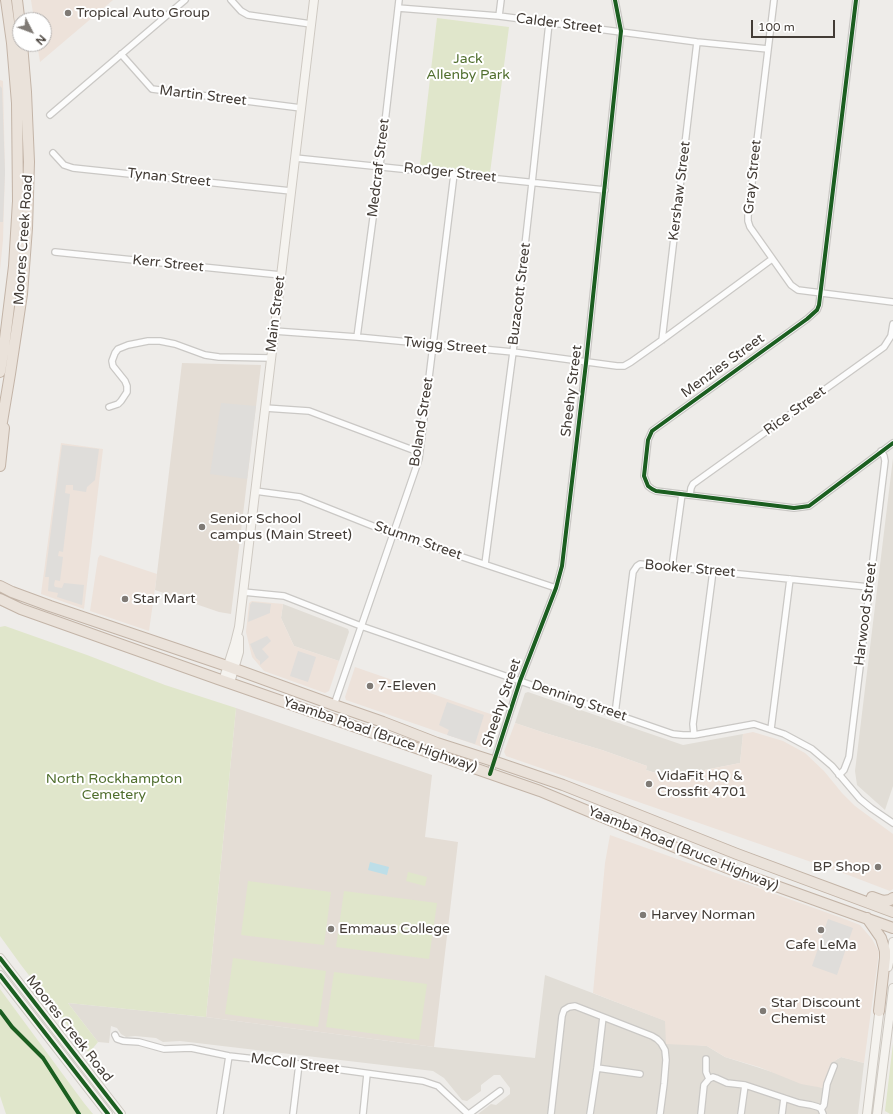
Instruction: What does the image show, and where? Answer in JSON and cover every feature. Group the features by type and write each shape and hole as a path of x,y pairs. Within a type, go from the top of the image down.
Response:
{"highway":[{"name":"Moores Creek Road","path":"0,372 14,266 18,201 17,103 12,43 6,0"},
{"path":"17,0 18,12"},
{"name":"Moores Creek Road","path":"0,434 22,294 27,228 29,162 23,52"},
{"path":"0,466 8,390"},
{"path":"0,582 12,592"},
{"name":"Yaamba Road (Bruce Highway)","path":"0,586 12,592 78,616 231,668 383,722 437,743 563,785 737,854 893,912"},
{"name":"Yaamba Road (Bruce Highway)","path":"0,599 22,609 226,682 540,790 670,846 893,928"},
{"path":"0,607 22,609"},
{"path":"825,886 829,884 841,887 883,901 893,898"},
{"path":"868,918 881,938 885,958 879,1011"}],"street":[{"path":"50,115 185,0"},
{"path":"231,0 241,11 248,15 311,24"},
{"name":"Main Street","path":"226,682 231,668 239,627 314,0"},
{"name":"Medcraf Street","path":"357,337 380,166 399,0"},
{"path":"499,16 501,0"},
{"name":"Sheehy Street","path":"490,774 520,681 556,588 562,566 586,363 621,31 615,0"},
{"name":"Gray Street","path":"774,0 748,222 772,259 791,285 795,288 820,293 893,302"},
{"name":"Menzies Street","path":"856,0 817,310 652,431 648,440 644,476 648,486 656,491 802,508 809,506 893,443"},
{"name":"Calder Street","path":"398,8 499,16 697,42 768,49"},
{"name":"Buzacott Street","path":"485,564 513,352 549,23"},
{"name":"Kershaw Street","path":"662,340 697,42"},
{"name":"Martin Street","path":"121,54 152,89 301,108"},
{"name":"Tynan Street","path":"53,153 64,164 73,168 291,191"},
{"name":"Rodger Street","path":"295,158 605,190"},
{"name":"Boland Street","path":"334,705 419,459 454,174"},
{"name":"Kerr Street","path":"55,252 281,276"},
{"name":"Twigg Street","path":"274,331 357,337 513,352 586,363 624,366 772,259"},
{"name":"Rice Street","path":"690,495 693,484 884,347 891,336 893,324"},
{"path":"110,407 118,404 127,392 125,381 113,366 112,361 115,352 118,349 128,345 148,341 160,341 174,344 205,355 219,357 271,358"},
{"path":"265,408 309,411 413,450 420,451"},
{"name":"Harwood Street","path":"839,774 844,770 849,757 885,461 881,451"},
{"name":"Stumm Street","path":"255,491 300,497 393,534 556,588"},
{"path":"672,567 682,494"},
{"name":"Booker Street","path":"615,714 633,572 640,564 869,587"},
{"path":"694,735 693,724 713,571"},
{"path":"771,729 790,579"},
{"name":"Denning Street","path":"243,592 284,596 361,626 673,734 694,735 754,724 771,729 793,738 812,749 832,766 860,799 893,823"},
{"path":"866,1114 879,1011 893,942"},
{"name":"Moores Creek Road","path":"0,958 121,1114"},
{"name":"Moores Creek Road","path":"0,975 108,1114"},
{"path":"877,1114 893,988"},
{"path":"550,1114 562,1016 564,1010 569,1006 575,1006 652,1036 661,1043 665,1050 666,1060 660,1114"},
{"path":"590,1114 598,1068 603,1017"},
{"name":"McColl Street","path":"115,1035 116,1039 123,1042 139,1042 166,1050 191,1048 229,1056 423,1081 438,1086 468,1114"},
{"path":"220,1114 229,1056"},
{"path":"706,1059 706,1072 708,1079"},
{"path":"293,1114 299,1064"},
{"path":"822,1112 827,1084 834,1066"},
{"path":"598,1068 640,1074"},
{"path":"364,1114 367,1074"},
{"path":"700,1114 704,1085 708,1079 713,1077 727,1083 745,1085 799,1103 812,1105 818,1107 822,1112"},
{"path":"741,1114 745,1085"},
{"path":"468,1114 500,1091"},
{"path":"782,1114 784,1098"}],"shaded area":[{"path":"31,0 113,0 52,52 52,12 33,12"},
{"path":"38,52 52,52 40,62"},
{"path":"0,80 3,81 5,172 3,240 0,270"},
{"path":"0,86 2,88 5,172 3,222 0,222"},
{"name":"Senior School campus (Main Street)","path":"182,363 261,365 231,614 219,612 155,590"},
{"path":"221,403 256,406 247,479 210,474"},
{"path":"61,443 103,449 84,609 41,594"},
{"path":"62,445 99,449 95,480 87,487 86,492 73,490 73,485 66,485 65,493 70,494 63,552 59,551 58,556 63,557 60,581 55,580 54,585 55,587 62,588 64,583 84,585 82,605 57,597 58,593 48,591 49,577 45,577"},
{"path":"893,458 893,786 885,810 857,785 855,771"},
{"path":"100,555 157,574 149,631 90,611 98,558"},
{"path":"252,601 283,604 281,618 294,646 339,661 329,691 325,693 264,671 252,657 246,632 249,603"},
{"path":"252,602 271,604 270,613 248,622 250,605"},
{"path":"283,604 348,629 349,632 339,661 294,646 281,618"},
{"path":"267,636 271,641 262,649 269,657 260,665 260,661 256,658 250,644"},
{"path":"298,651 316,657 308,682 290,676"},
{"path":"355,667 499,717 488,749 346,700 345,697"},
{"path":"528,692 683,745 743,734 740,763 669,777 646,770 647,766 602,750 515,723 525,693"},
{"path":"447,702 484,715 475,744 447,735 449,730 439,725"},
{"name":"Emmaus College","path":"236,708 432,775 425,837 458,842 434,1047 206,1017"},
{"path":"515,723 602,750 647,766 646,770 669,777 740,763 743,734 753,732 783,741 805,753 824,771 855,806 893,834 893,889 890,891 843,873 506,756 504,752"},
{"path":"610,835 860,925 872,939 879,952 864,1063 841,1057 831,1063 823,1088 801,1084 759,1067 725,1057 707,1046 666,1044 665,1021 593,993 605,863"},
{"path":"828,919 853,928 837,975 812,966"},
{"path":"545,975 666,1021 697,1045 707,1046 725,1057 823,1088 831,1063 841,1057 864,1063 858,1114 478,1114 491,1104 496,1105 510,1094 510,1088 500,1075 494,1075 481,1085 481,1091 467,1101 462,1100 444,1078 433,1071 180,1041 163,1042 156,1038 135,1036 126,1037 121,1034 117,1028 111,1026 109,1043 98,1042 68,1003 206,1017 434,1047 535,1058"}],"green space":[{"name":"Jack Allenby Park","path":"437,18 509,27 490,173 420,165"},
{"name":"North Rockhampton Cemetery","path":"5,626 165,685 236,708 206,1017 68,1003 98,1042 89,1053 0,936 0,627"},
{"path":"408,872 427,877 425,886 406,881"},
{"path":"248,881 331,892 324,945 241,935"},
{"path":"344,891 437,903 429,959 336,947"},
{"path":"233,958 326,971 318,1027 225,1014"},
{"path":"334,972 427,984 419,1040 326,1027"},
{"path":"0,989 93,1114 6,1114 0,1096"},
{"path":"893,1043 893,1114 890,1114 885,1111"}],"water":[{"path":"370,862 389,867 387,875 368,870"}],"cycle path":[{"path":"490,774 520,681 556,588 562,566 586,363 621,31 615,0"},
{"path":"856,0 819,305 817,310 807,319 652,431 648,440 644,476 648,486 656,491 794,508 802,507 809,506 893,443"},
{"path":"0,958 121,1114"},
{"path":"0,975 108,1114"},
{"path":"0,1011 12,1027 43,1058 79,1114"}],"place":[{"name":"Tropical Auto Group","path":"68,13"},
{"name":"Senior School campus (Main Street)","path":"202,527"},
{"name":"Star Mart","path":"125,599"},
{"name":"7-Eleven","path":"370,686"},
{"name":"VidaFit HQ & Crossfit 4701","path":"649,784"},
{"name":"BP Shop","path":"878,867"},
{"name":"Harvey Norman","path":"643,915"},
{"name":"Emmaus College","path":"331,929"},
{"name":"Cafe LeMa","path":"821,930"},
{"name":"Star Discount Chemist","path":"763,1011"}]}
